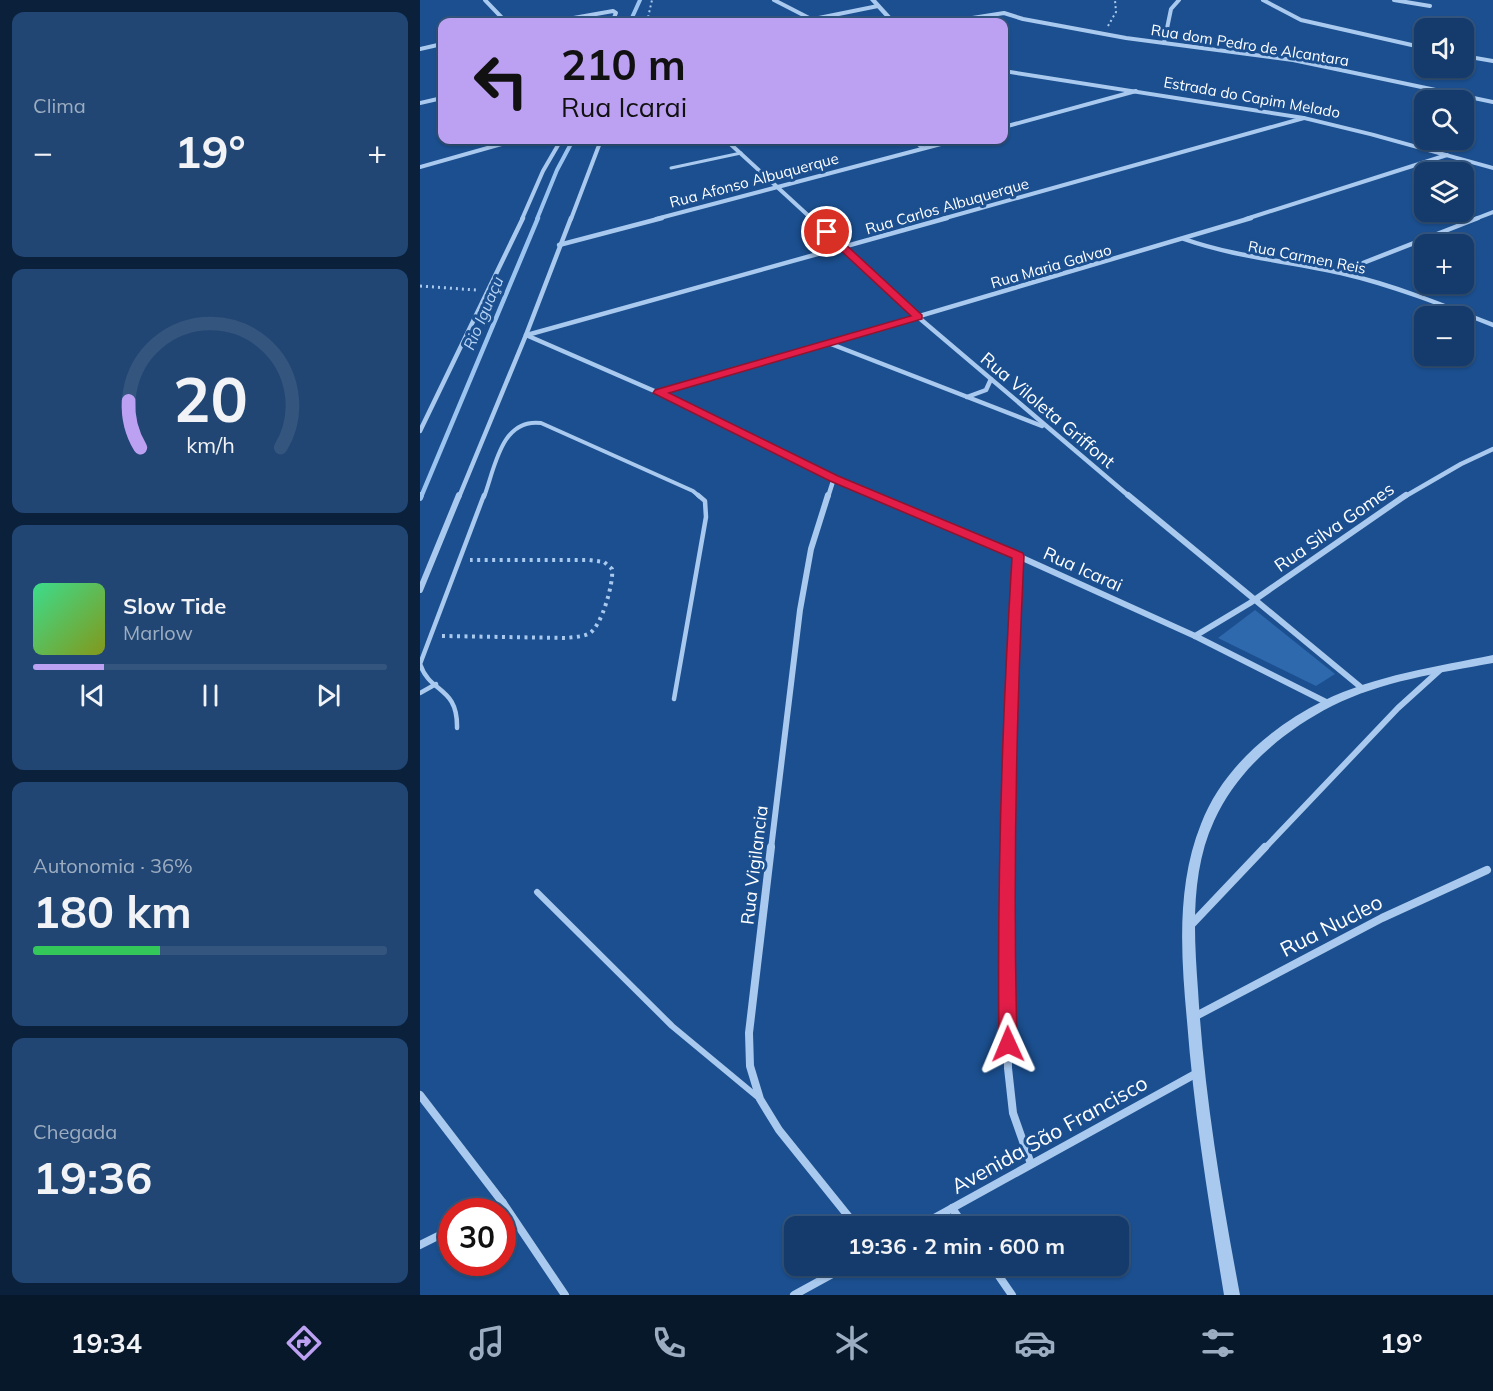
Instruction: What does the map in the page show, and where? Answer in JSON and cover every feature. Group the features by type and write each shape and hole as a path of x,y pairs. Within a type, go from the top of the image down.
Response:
{"street":[{"path":"484,0 502,18"},
{"path":"774,0 809,18"},
{"path":"873,0 889,18"},
{"path":"1164,43 1171,9 1179,0"},
{"path":"1263,0 1301,20 1414,46"},
{"path":"1394,0 1430,6"},
{"path":"822,18 878,6"},
{"path":"577,18 616,12 614,18"},
{"name":"Rua dom Pedro de Alcantara","path":"972,18 1004,13 1098,34 1293,60 1493,102"},
{"path":"420,49 438,45"},
{"path":"1474,58 1493,61"},
{"name":"Estrada do Capim Melado","path":"1008,72 1304,118 1372,134 1493,168"},
{"path":"1008,126 1137,91"},
{"path":"420,103 438,99"},
{"name":"Rua Carlos Albuquerque","path":"526,335 1304,118"},
{"path":"420,167 503,144"},
{"path":"420,431 543,171 559,144"},
{"path":"420,590 526,335 599,144"},
{"name":"Rua Viloleta Griffont","path":"731,144 918,317 991,380 1363,689"},
{"path":"918,144 923,148"},
{"name":"Rua Afonso Albuquerque","path":"559,245 940,144"},
{"name":"Rua Maria Galvao","path":"659,393 1184,239 1447,155"},
{"path":"1339,273 1493,212"},
{"name":"Rua Carmen Reis","path":"1184,239 1225,254 1339,273 1400,290 1493,325"},
{"name":"Rua Icarai","path":"526,335 659,393 834,478 1018,556 1195,636 1328,703"},
{"path":"831,344 1047,428"},
{"path":"967,397 986,390 991,380"},
{"name":"Rua Silva Gomes","path":"1195,636 1256,600 1407,494 1449,469 1492,450"},
{"name":"Rua Vigilancia","path":"834,478 811,549 800,610 748,1033 750,1066 760,1099 779,1130 848,1216"},
{"path":"1018,556 1009,711 1006,952 1008,1056 1013,1113 1031,1164"},
{"path":"1232,1295 1212,1180 1197,1073 1187,929 1199,844 1216,805 1240,769 1264,746 1304,717 1328,703 1363,689 1493,659"},
{"path":"1187,929 1398,708 1440,670"},
{"name":"Rua Nucleo","path":"1193,1018 1382,918 1487,870"},
{"name":"Avenida São Francisco","path":"938,1216 1197,1073"},
{"path":"420,1095 499,1198"},
{"path":"952,1208 957,1216"},
{"path":"516,1222 565,1295"},
{"path":"420,1245 438,1236"},
{"path":"794,1295 829,1276"},
{"path":"999,1276 1012,1295"}],"lane":[{"path":"671,168 741,153"},
{"path":"457,728 456,705 422,671 420,664 506,438 515,426 524,423 541,423 700,495 705,501 706,518 674,699"},
{"path":"420,693 436,684"},
{"path":"537,892 672,1026 760,1099"}],"path":[{"path":"648,18 652,0"},
{"path":"1098,34 1108,26 1116,12 1115,0"},
{"path":"420,286 487,291"},
{"path":"430,636 566,638 580,636 591,632 598,624 613,577 612,569 604,562 589,560 460,560"}],"shaded area":[{"path":"1255,610 1335,674 1316,686 1218,638"}],"waterway":[{"name":"Rio Iguaçu","path":"632,18 640,0"},
{"name":"Rio Iguaçu","path":"537,219 557,170 571,144"},
{"name":"Rio Iguaçu","path":"421,497 538,218"}],"route":[{"path":"827,232 918,317 659,393 834,478 1018,556 1009,711 1006,952 1008,1044"}]}
